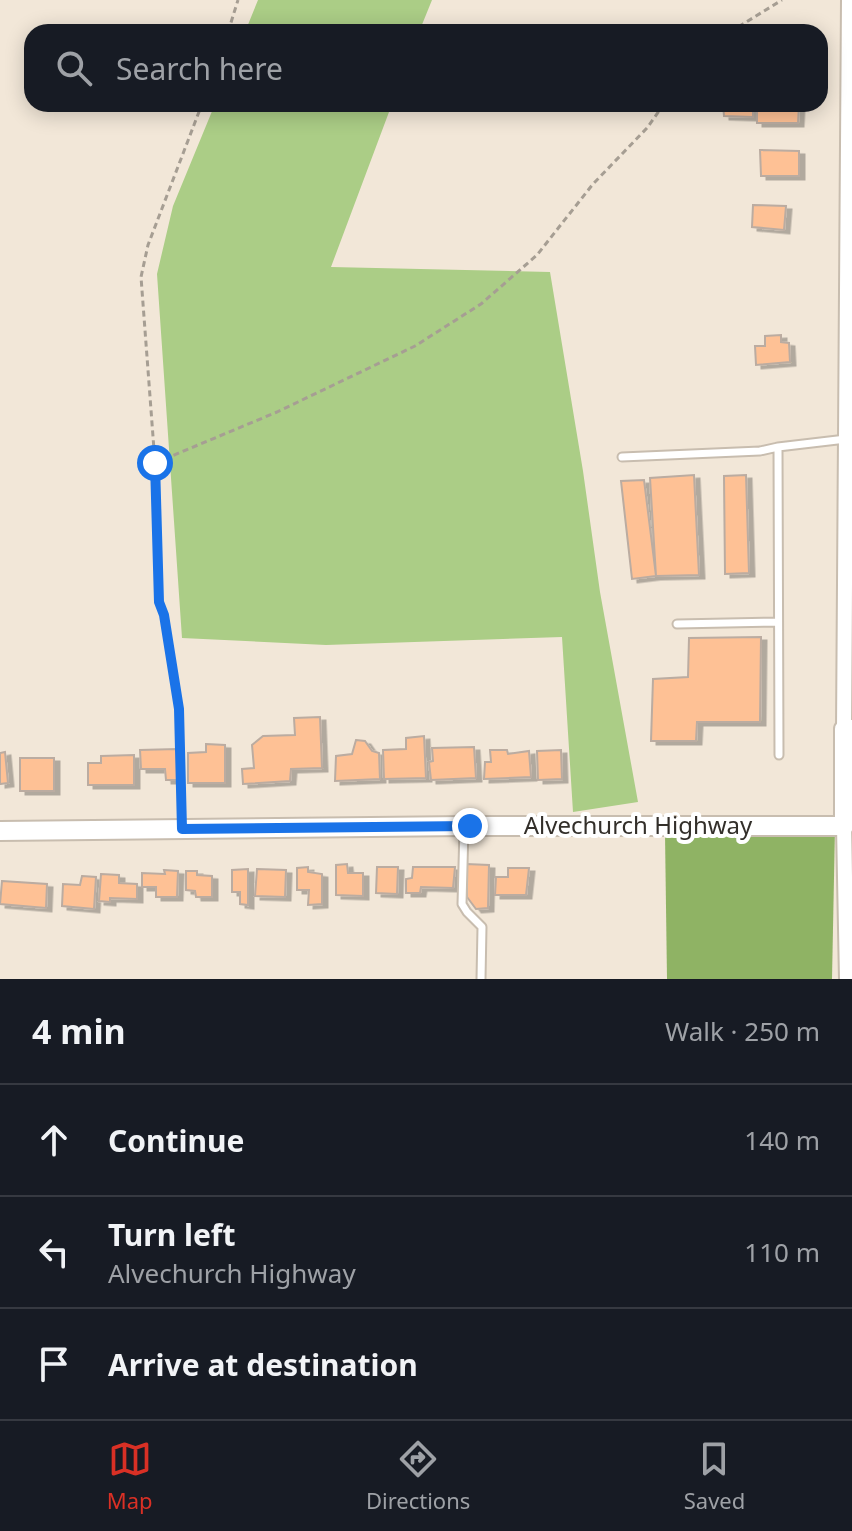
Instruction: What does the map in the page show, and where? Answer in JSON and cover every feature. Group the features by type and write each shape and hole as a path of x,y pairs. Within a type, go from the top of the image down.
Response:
{"street":[{"path":"847,979 844,826 849,598 846,439 849,0"},
{"name":"Alvechurch Highway","path":"0,831 844,826"}],"lane":[{"path":"622,457 760,451 846,439"},
{"path":"778,447 779,755"},
{"path":"677,624 778,622"},
{"path":"464,826 462,904 482,927 481,979"}],"path":[{"path":"230,24 238,0"},
{"path":"743,24 782,0"},
{"path":"182,829 179,709 164,615 159,602 155,463 141,277 148,245 199,112"},
{"path":"155,463 277,412 415,346 481,304 537,255 593,184 658,112"}],"green space":[{"path":"258,0 432,0 422,24 248,24"},
{"path":"212,112 389,112 331,267 550,272 600,592 638,802 573,812 562,637 326,645 182,638 157,274 173,206"},
{"path":"835,827 832,979 667,979 665,834"}],"building":[{"path":"724,112 753,112 753,117 724,116"},
{"path":"757,112 799,112 798,123 757,123"},
{"path":"760,150 799,151 799,176 761,176"},
{"path":"753,205 786,206 784,230 752,227"},
{"path":"781,335 781,342 789,343 790,362 756,365 755,346 765,346 765,336"},
{"path":"694,475 699,575 656,576 650,478"},
{"path":"746,475 749,573 725,574 724,476"},
{"path":"644,480 656,576 632,579 621,481"},
{"path":"761,637 760,722 697,722 696,741 651,741 653,679 688,677 689,638"},
{"path":"320,717 322,768 291,769 290,781 243,784 242,769 254,768 252,745 263,736 295,735 294,718"},
{"path":"424,736 426,778 384,779 383,750 406,749 406,738"},
{"path":"356,740 365,741 372,751 379,753 380,779 335,781 336,756 352,754"},
{"path":"206,744 225,745 225,783 188,783 188,753 206,752"},
{"path":"474,747 476,778 431,780 429,762 433,761 432,748"},
{"path":"177,749 178,780 166,780 165,769 141,769 140,750"},
{"path":"490,750 507,750 508,754 529,751 531,777 484,779 485,762 491,762"},
{"path":"561,750 562,779 538,780 537,751"},
{"path":"5,752 8,783 0,784 0,753"},
{"path":"134,755 134,785 88,785 88,763 101,763 101,756"},
{"path":"20,758 54,758 54,791 20,791"},
{"path":"347,864 348,873 363,873 363,896 336,895 336,865"},
{"path":"466,864 489,865 488,908 476,909 467,897"},
{"path":"308,867 308,872 322,874 322,904 308,905 309,890 297,890 297,868"},
{"path":"377,867 398,867 397,894 376,893"},
{"path":"413,867 455,867 453,888 421,887 420,893 406,893 406,879 412,878"},
{"path":"508,868 529,868 526,895 495,895 496,877 508,877"},
{"path":"248,869 248,905 240,904 240,892 232,892 232,870"},
{"path":"257,869 286,870 285,897 255,896"},
{"path":"164,870 178,871 177,897 156,897 156,887 142,887 142,873 165,874"},
{"path":"186,871 212,876 212,897 196,897 195,891 186,890"},
{"path":"101,874 119,875 119,883 137,884 137,899 110,898 110,902 99,901"},
{"path":"82,876 96,877 94,909 62,906 63,884 80,885"},
{"path":"2,881 47,884 46,908 0,904"}],"route":[{"path":"155,463 159,602 164,615 179,709 182,829 470,826"}]}
